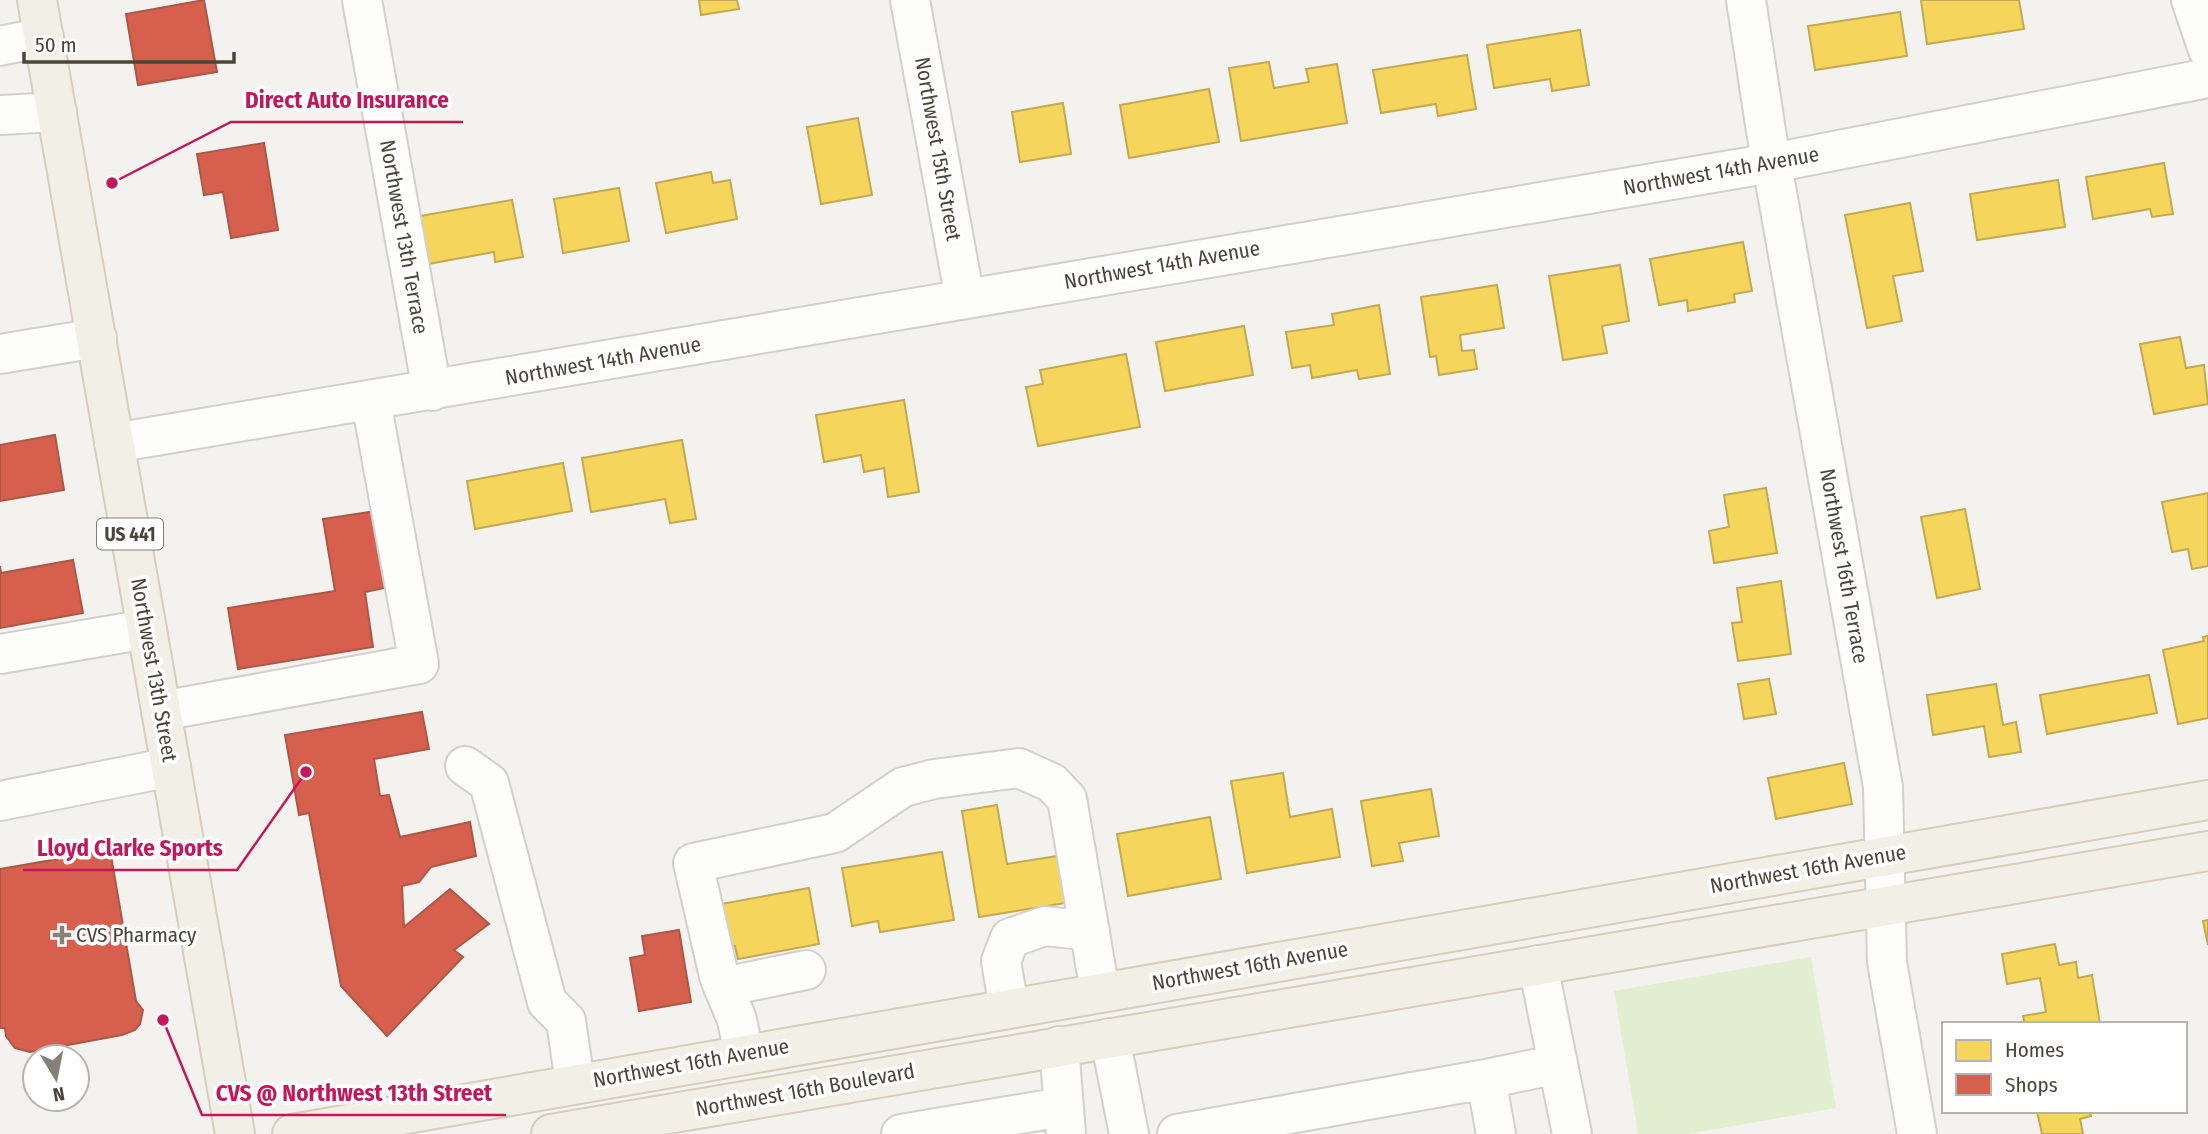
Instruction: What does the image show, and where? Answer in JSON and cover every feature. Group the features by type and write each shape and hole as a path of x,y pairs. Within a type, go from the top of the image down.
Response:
{"main road":[{"name":"Northwest 13th Street","path":"37,0 235,1134"},
{"name":"Northwest 16th Avenue","path":"292,1134 2208,800"},
{"path":"1058,1000 1059,1046 2208,851"},
{"path":"1361,947 1362,995"},
{"name":"Northwest 16th Boulevard","path":"569,1133 1059,1046"}],"street":[{"name":"Northwest 13th Terrace","path":"362,0 432,391"},
{"name":"Northwest 15th Street","path":"910,0 965,299"},
{"name":"Northwest 16th Terrace","path":"1746,0 1772,163 1883,787 1887,962 1917,1134"},
{"path":"2191,0 2208,50"},
{"path":"0,46 44,37"},
{"name":"Northwest 14th Avenue","path":"114,443 1772,163 2208,78"},
{"path":"0,115 57,112"},
{"path":"0,354 97,338"},
{"path":"161,711 419,664 371,401"},
{"path":"0,654 147,629"},
{"path":"464,766 489,783 547,1002 566,1021 575,1083"},
{"path":"0,801 171,767"},
{"path":"744,1054 737,1020 723,987 693,863 835,833 903,787 934,779 1018,768 1052,783 1067,799 1100,992"},
{"path":"1009,1008 1001,961 1010,938 1045,926 1090,931"},
{"path":"1538,965 1572,1134"},
{"path":"723,987 806,970"},
{"path":"1110,1038 1129,1134"},
{"path":"901,1134 1064,1121 1059,1046"},
{"path":"1177,1134 1558,1064"},
{"path":"1486,1079 1496,1134"}],"green space":[{"path":"1811,957 1836,1108 1687,1134 1638,1134 1614,991"}],"building: Homes":[{"path":"699,0 737,0 739,9 701,15"},
{"path":"1921,0 2019,0 2024,29 1927,44"},
{"path":"1900,12 1907,56 1815,70 1808,26"},
{"path":"1580,30 1589,85 1552,91 1550,79 1494,88 1487,45"},
{"path":"1467,55 1476,109 1438,116 1436,104 1381,113 1373,70"},
{"path":"1269,62 1274,88 1309,82 1306,69 1337,64 1347,123 1241,141 1229,68"},
{"path":"1209,89 1219,142 1129,158 1120,105"},
{"path":"1063,103 1071,154 1020,162 1012,112"},
{"path":"858,118 872,195 821,204 807,127"},
{"path":"2164,163 2173,214 2152,217 2150,209 2093,219 2086,177"},
{"path":"711,172 713,183 730,180 737,219 666,233 656,183"},
{"path":"2058,180 2065,227 1977,240 1970,194"},
{"path":"619,188 629,241 563,253 554,199"},
{"path":"512,200 523,257 495,262 494,252 428,264 420,216"},
{"path":"1910,203 1923,271 1893,276 1902,321 1867,328 1845,215"},
{"path":"1743,242 1752,291 1734,294 1735,302 1688,311 1687,300 1659,305 1650,259"},
{"path":"1620,265 1629,321 1602,326 1607,353 1563,360 1549,276"},
{"path":"1497,285 1504,328 1460,335 1462,351 1474,350 1477,369 1439,375 1436,356 1430,357 1421,297"},
{"path":"1379,305 1390,374 1359,379 1357,370 1312,378 1310,365 1292,368 1286,332 1334,325 1332,314"},
{"path":"1244,326 1253,375 1165,391 1156,342"},
{"path":"2180,337 2186,368 2204,365 2208,404 2154,414 2140,344"},
{"path":"1126,354 1140,427 1038,446 1026,387 1043,384 1040,370"},
{"path":"904,400 919,492 888,497 884,468 864,472 861,455 824,462 816,415"},
{"path":"682,440 696,519 670,523 665,499 591,512 582,458"},
{"path":"563,463 572,511 475,529 467,481"},
{"path":"1766,488 1777,553 1714,563 1709,531 1729,527 1724,495"},
{"path":"2208,493 2208,566 2192,569 2188,549 2172,552 2162,502"},
{"path":"1965,509 1980,589 1937,598 1921,517"},
{"path":"1781,581 1791,654 1738,661 1732,623 1742,622 1737,588"},
{"path":"2208,636 2208,718 2178,724 2163,650 2204,641 2203,637"},
{"path":"2149,675 2157,713 2047,734 2040,695"},
{"path":"1769,679 1776,714 1744,719 1738,684"},
{"path":"1996,684 2003,725 2016,722 2021,752 1989,757 1984,726 1933,735 1927,695"},
{"path":"1844,763 1852,804 1776,819 1768,778"},
{"path":"1283,773 1290,817 1332,809 1340,857 1247,873 1231,781"},
{"path":"1431,789 1439,836 1399,843 1403,861 1372,866 1361,801"},
{"path":"997,805 1007,864 1070,854 1078,901 979,917 962,811"},
{"path":"1210,817 1221,879 1128,896 1117,834"},
{"path":"942,852 954,920 880,932 878,921 852,926 842,868"},
{"path":"809,888 819,944 738,959 735,946 718,949 710,906"},
{"path":"2208,920 2208,945 2203,921"},
{"path":"2055,944 2059,965 2076,962 2078,978 2092,975 2100,1022 2024,1022 2023,1016 2046,1012 2040,978 2007,984 2002,954"},
{"path":"2037,1113 2090,1113 2091,1116 2080,1119 2083,1134 2042,1134"}],"building: Shops":[{"path":"204,0 217,72 138,85 126,14"},
{"path":"264,143 278,230 231,238 223,192 204,195 197,154"},
{"path":"55,435 64,490 0,501 0,445"},
{"path":"376,511 389,587 365,592 373,647 238,669 228,608 335,591 323,519"},
{"path":"73,560 83,613 0,628 0,566 1,573"},
{"path":"422,712 429,749 374,759 380,796 389,795 400,837 470,822 476,856 431,867 419,882 402,886 404,927 450,889 489,924 454,950 463,957 387,1036 341,986 309,813 299,815 285,735"},
{"name":"CVS Pharmacy","path":"110,850 136,1001 143,1010 140,1024 135,1030 79,1043 21,1043 21,1050 15,1048 6,1036 5,1028 0,1028 0,869"},
{"path":"679,930 691,1002 639,1011 630,958 645,955 642,936"}],"place":[{"name":"Direct Auto Insurance","path":"112,183"},
{"name":"Lloyd Clarke Sports","path":"306,772"},
{"name":"CVS Pharmacy","path":"62,935"},
{"name":"CVS @ Northwest 13th Street","path":"163,1020"}]}
